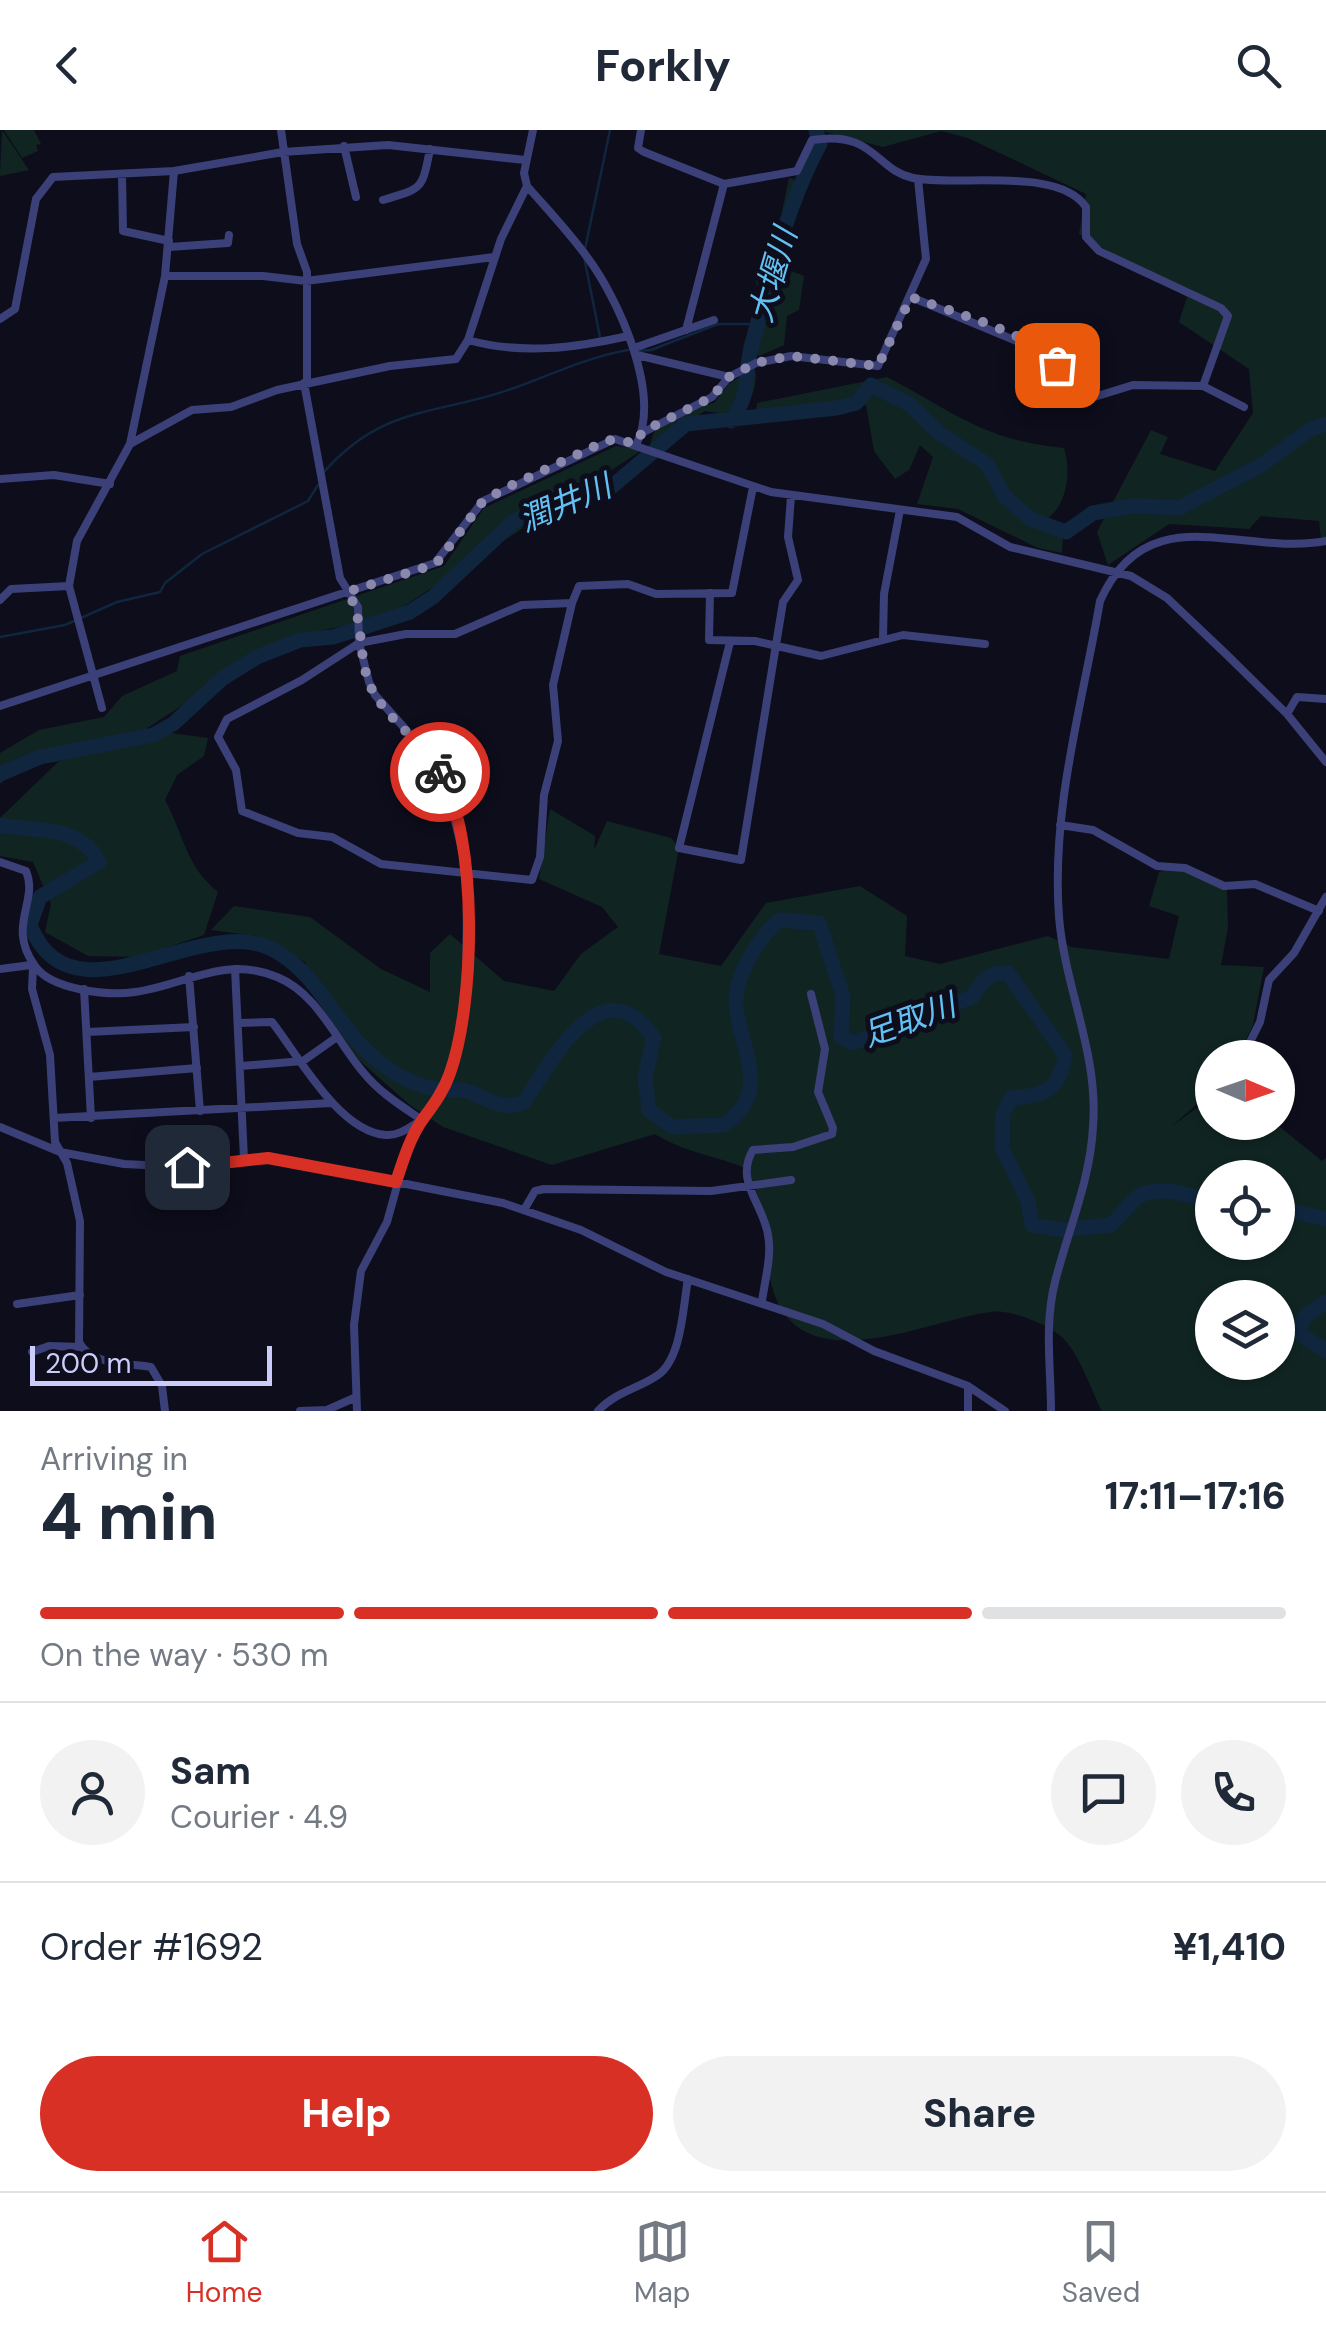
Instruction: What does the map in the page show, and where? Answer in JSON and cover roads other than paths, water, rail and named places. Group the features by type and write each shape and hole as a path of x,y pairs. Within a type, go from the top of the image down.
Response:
{"street":[{"path":"238,1023 272,1022 331,1103 386,1136 422,1120 435,1105 448,1080 466,1003 465,876 455,808 434,760 375,695 359,641 358,606 340,578 327,491 312,442 306,382 306,281 280,130"},
{"path":"130,444 181,414 231,407 306,382 456,359 468,340 494,257 527,186 525,160 534,130"},
{"path":"641,130 638,148 644,152 724,184 798,171 812,140 826,135 849,136 876,147 892,167 918,179 1038,183 1075,196 1086,208 1086,237 1099,251 1221,308 1228,316 1204,386"},
{"path":"344,146 356,197"},
{"path":"0,319 15,310 41,188 53,177 67,173 122,175 174,171 344,146 430,148 525,160"},
{"path":"383,200 417,190 424,183 430,148"},
{"path":"102,708 69,586 77,542 130,444 165,276 174,171"},
{"path":"122,175 123,231 169,244 228,244 229,235"},
{"path":"642,432 712,397 733,375 756,363 791,356 878,366 926,259 918,179"},
{"path":"686,330 724,184"},
{"path":"527,186 589,259 636,352 642,373 641,444"},
{"path":"165,276 264,276 306,281 494,257"},
{"path":"911,297 1050,355 1065,390 1075,398 1091,398 1133,385 1204,386 1244,407"},
{"path":"636,352 714,320"},
{"path":"468,340 495,348 564,348 628,336"},
{"path":"636,352 733,375"},
{"path":"0,706 436,564 483,501 608,440 641,444 753,487 790,496 957,517 1010,548 1131,576 1166,598 1287,714 1326,762"},
{"path":"0,480 54,475 110,484"},
{"path":"572,602 522,606 458,634 406,634 359,641 302,680 227,718 218,730 221,744 236,770 242,811 298,833 332,837 381,864 465,876 532,880 540,857 544,795 558,741 553,686 579,586 628,584 656,594 732,593 753,487"},
{"path":"730,642 679,848 741,860 783,602 798,580 788,537 790,496"},
{"path":"883,638 884,594 900,510"},
{"path":"1051,1411 1049,1321 1080,1206 1092,1139 1093,1086 1088,1042 1062,936 1057,878 1060,825 1100,601 1113,572 1151,544 1183,536 1326,541"},
{"path":"0,600 11,589 69,586"},
{"path":"710,593 708,640 778,645 835,656 883,638 931,637 985,644"},
{"path":"1287,714 1297,697 1326,699"},
{"path":"1060,825 1093,830 1157,866 1185,868 1224,886 1256,884 1322,910"},
{"path":"0,862 26,871 30,879 20,930 33,967 32,989 50,1055 60,1152 68,1163 80,1220 81,1346"},
{"path":"1251,1040 1260,1022 1268,980 1294,953 1326,897"},
{"path":"0,968 33,967 61,983 129,993 189,976 235,969 272,974 294,985 385,1094 422,1120"},
{"path":"235,969 244,1159"},
{"path":"189,976 200,1111"},
{"path":"84,988 90,1118"},
{"path":"762,1300 769,1239 748,1188 748,1158 753,1150 793,1148 832,1134 818,1092 825,1049 811,994"},
{"path":"87,1032 194,1026"},
{"path":"241,1066 302,1060 337,1037"},
{"path":"89,1077 197,1068"},
{"path":"54,1118 331,1103"},
{"path":"357,1411 354,1324 361,1271 387,1222 396,1182 422,1120"},
{"path":"0,1127 60,1152 124,1164 187,1167 244,1159 312,1164 524,1210 688,1279 762,1300 823,1324 874,1352 968,1386 1005,1411"},
{"path":"524,1210 534,1191 748,1188 791,1180"},
{"path":"598,1411 609,1398 662,1373 672,1356 688,1279"},
{"path":"17,1304 80,1295"},
{"path":"32,1352 49,1346 81,1346 98,1359 151,1367 162,1386 164,1411"},
{"path":"968,1386 968,1411"},
{"path":"300,1411 327,1410 354,1398"}],"waterway":[{"path":"585,249 610,130"},
{"name":"大堰川","path":"731,421 744,393 751,349 780,244 797,193 820,144 816,130"},
{"path":"584,257 600,337"},
{"path":"636,351 651,350 718,324 758,324"},
{"path":"323,473 346,450 391,423 489,396 628,350"},
{"name":"潤井川","path":"0,774 40,757 153,735 173,724 223,678 257,657 300,640 333,637 410,612 433,597 513,522 552,502 609,489 686,424 837,408 856,403 871,385 909,404 939,433 987,464 1005,497 1031,519 1066,532 1093,513 1133,506 1179,508 1260,466 1311,429 1326,424"},
{"path":"0,637 65,625 117,602 160,592 165,583 202,554 308,501 318,485"},
{"name":"足取川","path":"0,825 68,835 80,841 99,862 40,897 30,925 49,955 75,968 106,969 209,944 242,942 272,949 304,973 366,1051 389,1069 419,1085 464,1090 502,1105 524,1102 580,1026 597,1014 616,1011 635,1018 654,1038 645,1077 649,1110 672,1127 724,1125 739,1112 748,1097 750,1082 736,1002 740,980 757,946 780,920 819,923 843,996 841,1037 853,1043 972,997 986,979 1008,973 1065,1055 1059,1076 1049,1089 1011,1098 1003,1114 1002,1148 1028,1201 1032,1225 1064,1230 1110,1225 1141,1195 1160,1191 1195,1197"},
{"name":"足取川","path":"1295,1212 1326,1219"},
{"name":"足取川","path":"1326,1302 1305,1316 1297,1332 1326,1351"}]}
